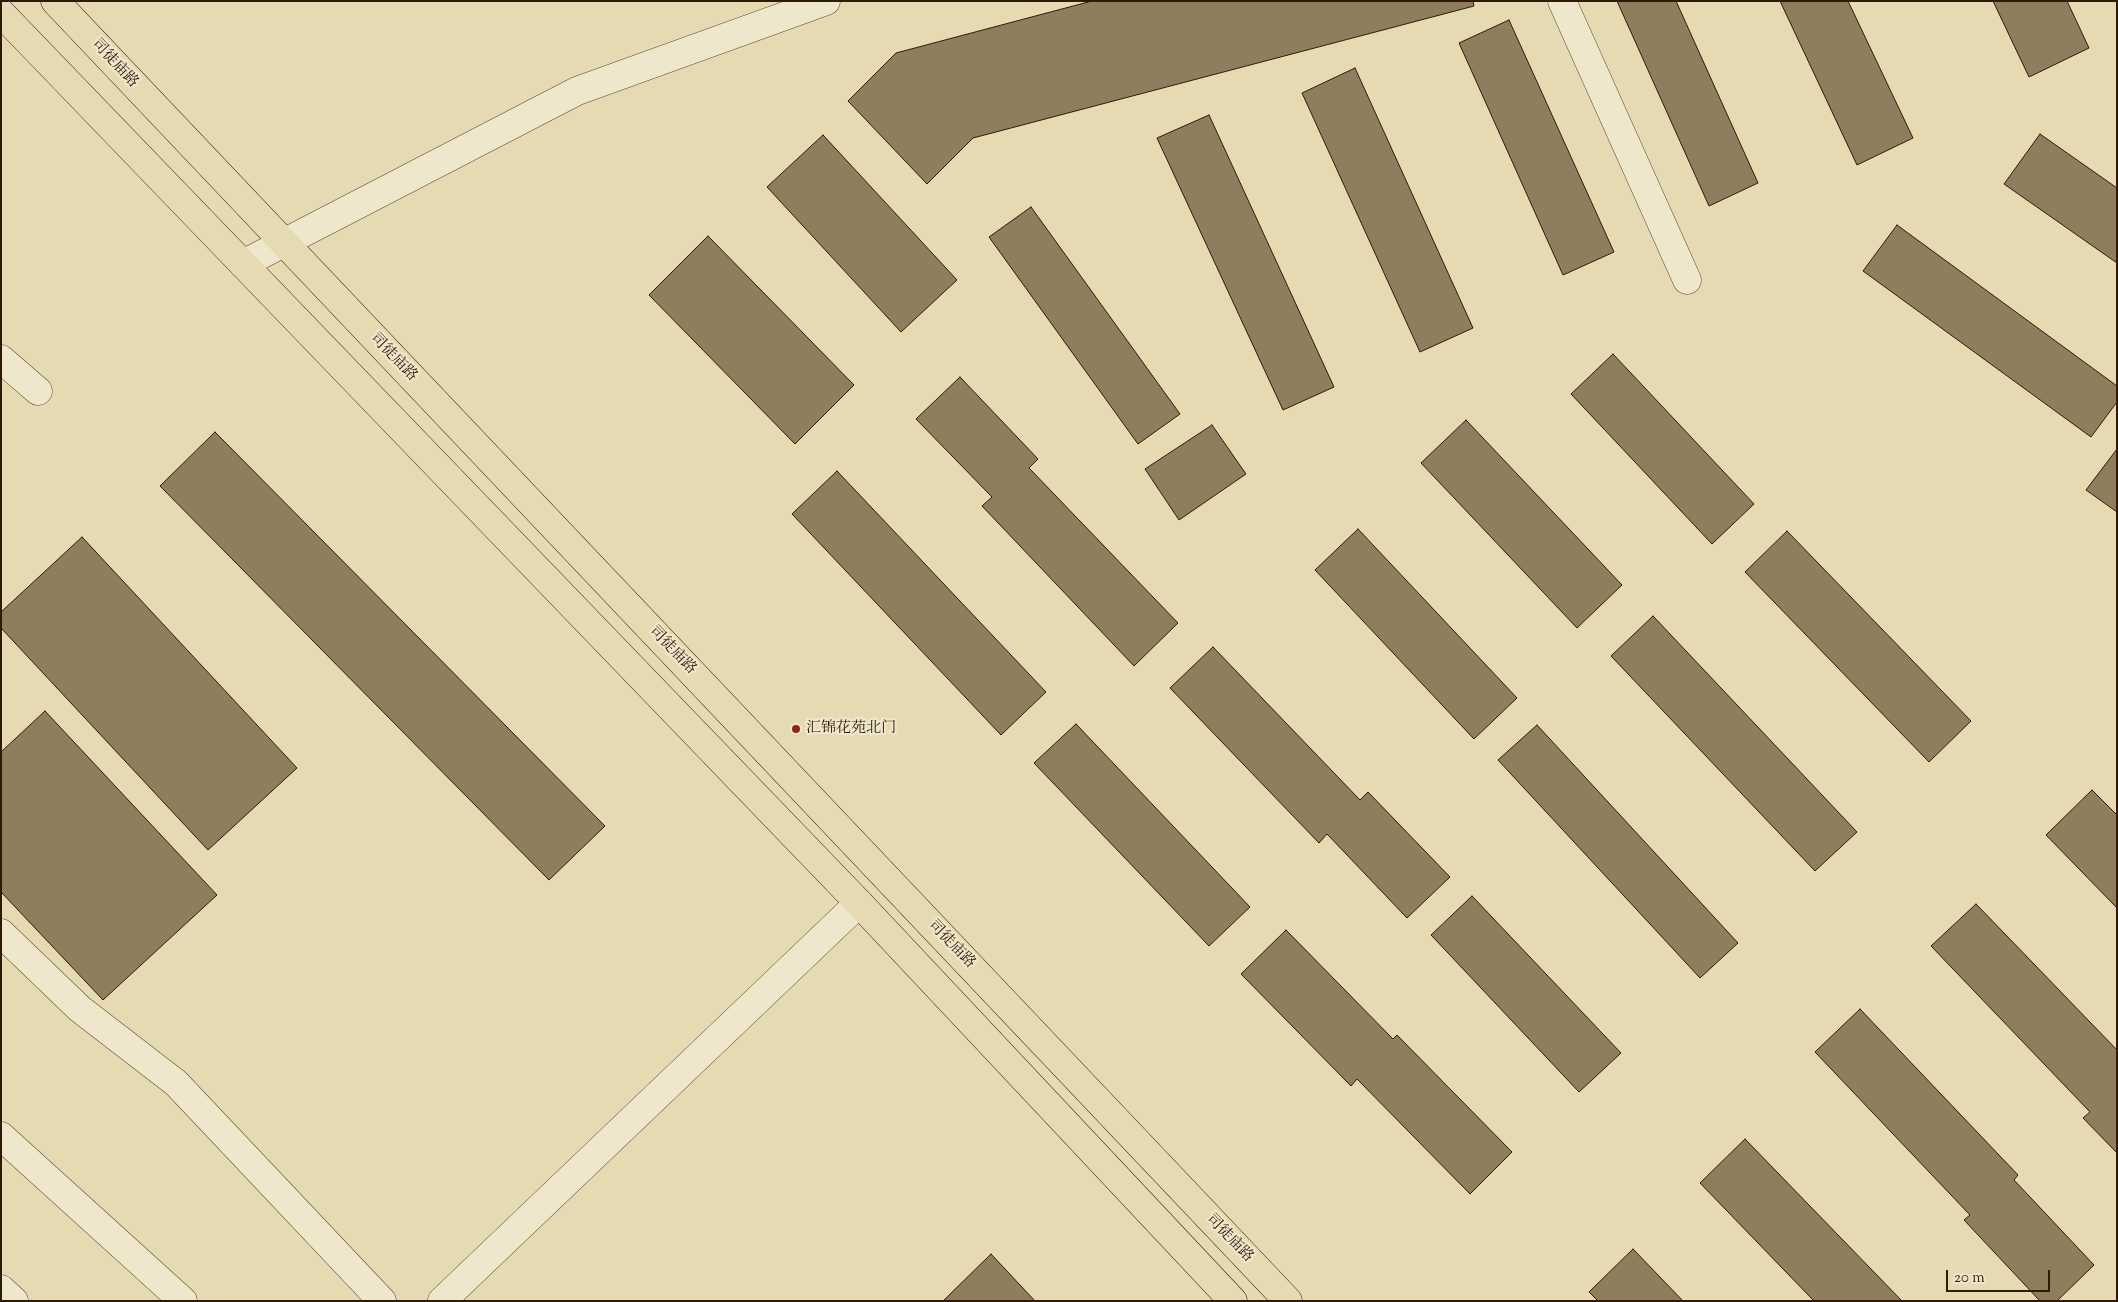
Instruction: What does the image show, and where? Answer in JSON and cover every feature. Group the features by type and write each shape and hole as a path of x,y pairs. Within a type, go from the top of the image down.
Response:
{"main road":[{"name":"司徒庙路","path":"55,1 1288,1301"},
{"path":"4,21 243,264 859,903 1233,1301"}],"street":[{"path":"243,264 577,91 826,1"},
{"path":"1562,1 1687,280"},
{"path":"1,358 38,391"},
{"path":"454,1297 859,903"},
{"path":"1,934 80,1009 176,1083 382,1301"},
{"path":"1,1136 183,1301"},
{"path":"1,1289 14,1301"}],"building":[{"path":"1092,1 1473,1 1474,6 973,138 927,184 848,101 896,53"},
{"path":"1617,1 1676,1 1758,183 1709,206"},
{"path":"1780,1 1848,1 1913,138 1857,165"},
{"path":"1993,1 2067,1 2089,48 2029,77"},
{"path":"1509,20 1614,252 1563,275 1459,43"},
{"path":"1355,68 1473,328 1420,352 1302,93"},
{"path":"1209,115 1334,387 1283,410 1157,138"},
{"path":"2040,134 2117,188 2117,263 2004,184"},
{"path":"823,135 957,280 901,332 767,187"},
{"path":"1031,207 1180,414 1138,444 989,237"},
{"path":"1897,225 2117,386 2117,402 2091,437 1863,271"},
{"path":"708,236 854,385 795,444 649,295"},
{"path":"1613,354 1754,504 1712,544 1571,394"},
{"path":"960,377 1038,459 1029,468 1178,623 1134,666 982,506 992,497 916,419"},
{"path":"1466,420 1622,585 1577,628 1421,463"},
{"path":"1212,425 1246,474 1179,520 1145,469"},
{"path":"215,432 605,826 549,880 160,486"},
{"path":"2117,449 2117,512 2086,490"},
{"path":"837,471 1046,692 1001,735 792,514"},
{"path":"1358,529 1517,698 1474,739 1315,570"},
{"path":"1787,531 1971,721 1929,762 1745,572"},
{"path":"82,537 297,768 208,850 1,628 1,612"},
{"path":"1653,616 1857,832 1815,871 1611,656"},
{"path":"1213,647 1360,800 1368,792 1450,877 1407,918 1327,834 1319,843 1170,688"},
{"path":"45,711 217,895 103,1000 1,892 1,752"},
{"path":"1076,724 1250,907 1209,946 1034,763"},
{"path":"1537,725 1738,943 1700,978 1498,760"},
{"path":"2092,790 2117,815 2117,908 2046,835"},
{"path":"1472,896 1621,1053 1579,1092 1431,935"},
{"path":"1976,904 2117,1050 2117,1153 2083,1118 2090,1112 1931,946"},
{"path":"1286,930 1393,1039 1397,1035 1512,1152 1470,1194 1357,1079 1351,1086 1241,974"},
{"path":"1860,1009 2018,1175 2014,1180 2094,1265 2057,1301 2040,1301 1964,1220 1970,1215 1815,1052"},
{"path":"1745,1139 1902,1301 1814,1301 1700,1183"},
{"path":"1633,1249 1683,1301 1598,1301 1589,1292"},
{"path":"991,1254 1035,1301 943,1301"}],"place":[{"name":"汇锦花苑北门","path":"796,729"}]}
